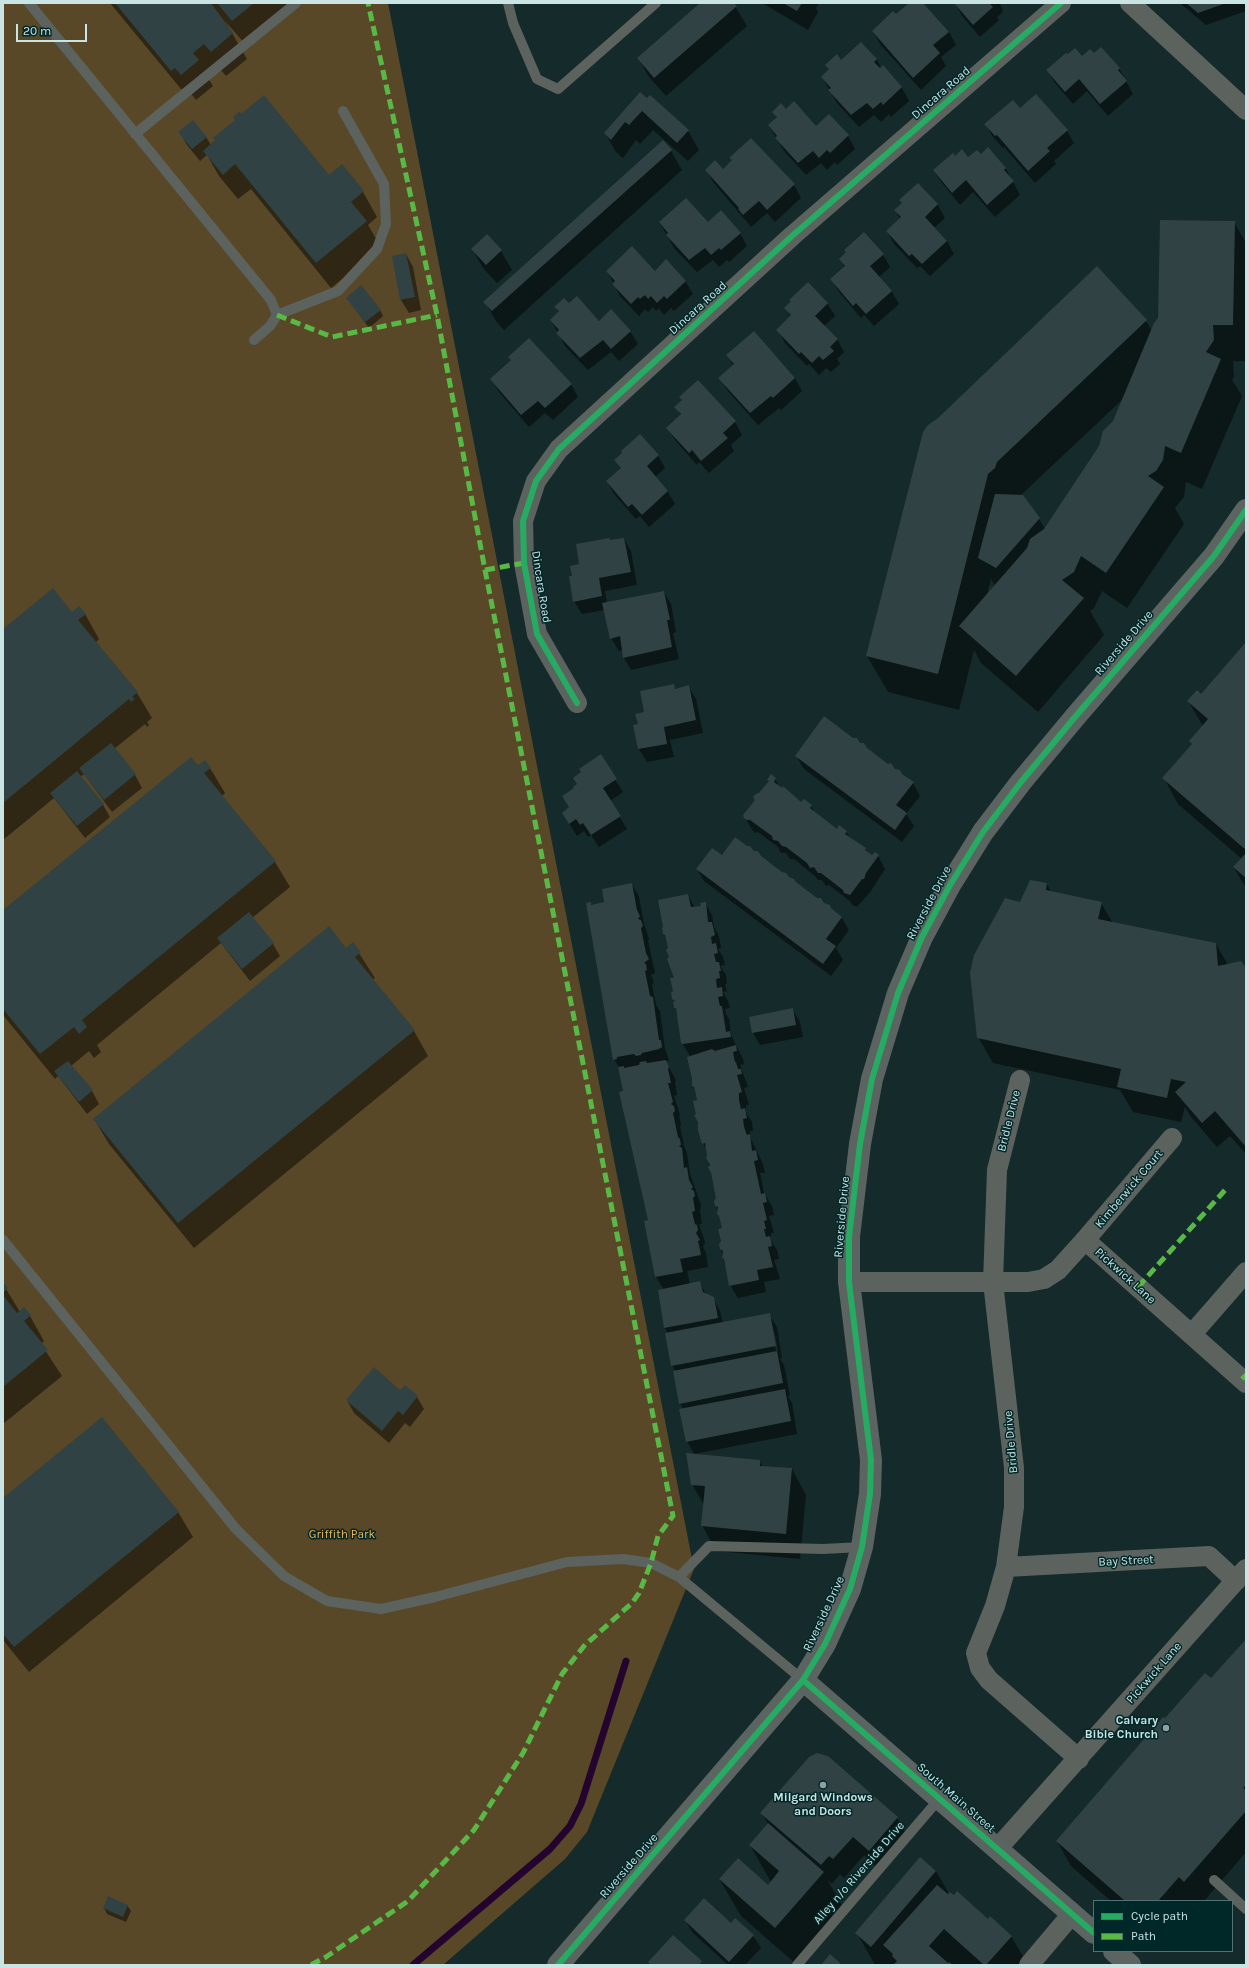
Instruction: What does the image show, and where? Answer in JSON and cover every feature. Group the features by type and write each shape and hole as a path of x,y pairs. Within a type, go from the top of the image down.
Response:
{"main road":[{"name":"Riverside Drive","path":"558,1965 803,1680 825,1644 850,1589 862,1547 870,1494 871,1460 849,1282 849,1236 860,1144 872,1079 898,993 922,937 950,885 987,826 1070,723 1214,556 1246,510"},
{"name":"South Main Street","path":"803,1680 1093,1932"},
{"path":"1115,1952 1130,1965"}],"street":[{"name":"Dincara Road","path":"577,703 537,634 525,570 522,521 536,480 559,449 792,236 1061,3"},
{"path":"1130,3 1246,110"},
{"name":"Bridle Drive","path":"1020,1080 997,1170 993,1282 1014,1468 1014,1507 1006,1567 995,1606 976,1653 980,1668 989,1680 1079,1759"},
{"name":"Kimberwick Court","path":"1085,1240 1172,1138"},
{"name":"Pickwick Lane","path":"849,1282 1028,1282 1044,1279 1058,1270 1085,1240 1246,1383"},
{"path":"1192,1334 1246,1272"},
{"name":"Bay Street","path":"1006,1567 1209,1556 1241,1575"},
{"name":"Pickwick Lane","path":"998,1848 1079,1759 1241,1575"},
{"path":"1029,1965 1072,1914"}],"lane":[{"path":"29,3 271,300 277,315"},
{"path":"135,134 296,3"},
{"path":"508,3 513,23 537,79 558,89 656,3"},
{"path":"254,340 270,326 277,315 338,291 377,250 386,224 384,184 343,111"},
{"path":"3,1240 236,1529 284,1576 327,1601 381,1609 436,1597 568,1562 623,1559 651,1563 679,1577 803,1680"},
{"path":"679,1577 709,1546 823,1549 862,1547"},
{"name":"Alley n/o Riverside Drive","path":"797,1965 940,1798"},
{"path":"1214,1880 1246,1909"}],"green space":[{"name":"Griffith Park","path":"3,3 388,3 694,1569 587,1832 565,1859 443,1965 3,1965"}],"building":[{"path":"115,3 211,3 233,33 211,52 204,44 193,53 199,60 181,75 175,68 171,71"},
{"path":"217,3 254,3 232,21"},
{"path":"700,3 734,3 737,6 654,78 637,58"},
{"path":"783,3 802,3 797,11"},
{"path":"909,3 923,3 949,32 933,45 940,53 913,78 872,31 893,11 896,14"},
{"path":"954,3 991,3 990,4 993,7 973,25"},
{"path":"1186,3 1226,3 1198,13"},
{"path":"861,42 877,59 874,62 880,68 883,65 902,87 883,105 881,102 873,109 867,103 851,115 828,90 831,88 821,77 829,69 825,65 837,54 841,60"},
{"path":"1101,47 1120,68 1118,70 1127,81 1100,104 1079,79 1065,92 1046,70 1066,53 1068,54 1075,48 1082,56 1090,49 1094,53"},
{"path":"640,92 647,98 650,95 689,130 677,143 642,111 629,125 625,122 611,140 604,133"},
{"path":"1036,94 1068,130 1047,148 1050,151 1028,171 997,135 995,136 984,124 1013,100 1020,108"},
{"path":"264,95 329,175 342,164 364,191 351,202 367,221 316,263 235,164 223,175 203,151 215,140 213,138 235,120 233,117 240,111 241,114"},
{"path":"794,101 816,126 829,114 849,135 830,153 827,150 819,158 813,151 798,163 775,138 777,136 768,125 777,117 772,112 781,103 786,109"},
{"path":"193,120 207,137 192,149 178,132"},
{"path":"751,138 795,184 767,210 759,201 743,215 738,209 739,208 705,170 715,160 723,169 732,160 729,158"},
{"path":"663,140 672,150 492,311 483,302"},
{"path":"988,147 1006,168 1004,170 1014,181 987,205 966,180 952,193 933,170 953,153 955,156 962,149 968,157 977,150 981,154"},
{"path":"918,183 938,204 925,217 947,241 922,264 912,254 909,256 886,231 901,217 894,210 902,203 899,200"},
{"path":"686,198 708,222 721,210 741,233 721,250 719,248 711,255 705,248 689,260 666,235 668,233 659,222"},
{"path":"1160,220 1235,221 1233,325 1213,325 1214,340 1206,352 1221,359 1181,453 1165,446 1163,460 1156,471 1148,476 1164,487 1106,573 1081,556 1074,572 1062,580 1084,598 1016,676 959,626 1027,548 1030,539 1044,529 1099,446 1103,431 1113,421 1154,323 1158,318"},
{"path":"864,232 884,254 870,266 892,291 866,314 856,303 853,306 830,279 845,266 839,259 846,252 844,250"},
{"path":"487,234 502,250 486,265 471,249"},
{"path":"632,246 655,271 666,259 686,281 667,299 664,296 657,303 651,296 648,299 645,295 640,299 638,297 631,304 612,284 615,281 606,271"},
{"path":"406,253 415,297 400,300 392,256"},
{"path":"1097,266 1147,320 997,462 995,468 988,474 938,674 866,656 923,432 928,425 938,418"},
{"path":"808,282 828,303 815,316 838,339 830,347 834,351 823,360 819,356 812,363 801,352 799,354 776,330 791,315 784,308 791,301 789,300"},
{"path":"361,285 381,310 365,322 346,298"},
{"path":"577,296 599,321 611,309 631,331 611,349 603,340 580,358 556,333 559,330 550,320 559,311 554,307 564,298 569,303"},
{"path":"754,331 795,378 773,398 771,396 750,413 718,378 734,364 726,355"},
{"path":"529,338 572,384 545,408 538,401 521,415 490,379 511,360 508,357"},
{"path":"698,380 736,421 723,433 728,438 701,461 692,450 689,453 666,428 681,414 674,407 682,400 679,397"},
{"path":"640,434 659,455 647,466 668,491 642,515 632,504 628,507 606,481 621,468 614,460 622,453 621,451"},
{"path":"995,494 1023,495 1040,518 996,568 978,558"},
{"path":"609,538 610,540 624,538 631,572 599,578 602,596 573,602 569,576 572,576 570,566 579,564 576,544"},
{"path":"53,588 72,612 79,606 86,614 78,620 138,692 132,697 135,699 131,702 129,699 3,803 3,629"},
{"path":"664,591 670,620 667,620 672,647 623,658 620,636 610,639 602,603"},
{"path":"1246,642 1246,850 1162,778 1192,744 1189,741 1208,719 1187,701 1197,690 1201,694"},
{"path":"674,684 675,689 689,685 696,720 664,727 667,744 638,749 633,725 638,724 635,714 644,712 640,691"},
{"path":"824,716 853,738 857,738 860,743 864,743 867,748 888,764 891,763 895,769 900,770 902,774 914,782 896,805 907,813 895,830 795,756"},
{"path":"111,743 136,774 104,800 79,768"},
{"path":"601,754 617,779 603,788 621,816 591,835 583,823 580,825 576,819 569,824 562,813 569,807 562,796 574,788 573,787 577,784 573,778 581,772 579,769"},
{"path":"191,757 198,765 205,760 211,768 204,773 276,861 82,1020 87,1027 79,1034 74,1027 40,1054 3,1009 3,910"},
{"path":"77,771 104,804 77,826 50,793"},
{"path":"771,774 776,778 774,782 782,788 783,786 801,802 804,799 812,805 810,808 837,829 839,825 847,831 845,834 866,848 865,850 872,855 875,852 879,855 866,873 864,879 862,879 850,895 844,893 843,890 821,873 818,873 814,867 810,868 807,863 786,847 782,846 778,841 773,840 772,836 750,820 744,818 743,815 755,800 753,797 759,793 769,781 767,780"},
{"path":"735,837 747,846 750,846 754,851 758,851 761,856 782,872 786,873 789,877 794,879 817,898 821,898 824,903 830,905 831,908 842,917 826,939 836,946 823,964 696,869 712,848 722,855"},
{"path":"1246,853 1246,878 1233,867"},
{"path":"1030,880 1047,883 1046,890 1102,902 1098,919 1216,943 1218,966 1241,961 1246,968 1246,1147 1215,1111 1202,1123 1175,1092 1186,1082 1171,1079 1167,1098 1117,1087 1121,1069 977,1038 970,973 974,955 1005,898 1020,902"},
{"path":"632,883 637,910 640,916 638,919 641,920 643,926 641,928 646,953 649,959 644,963 646,964 647,970 645,971 650,996 653,997 659,1040 661,1040 662,1047 642,1053 641,1055 636,1056 634,1054 617,1057 617,1059 613,1060 586,903 591,902 591,905 604,902 602,889"},
{"path":"688,894 691,907 701,906 700,903 706,902 708,922 712,922 715,935 711,937 712,944 716,943 718,953 714,954 716,962 719,962 721,971 719,971 720,978 716,979 717,988 722,987 723,996 718,997 720,1006 722,1006 726,1032 730,1031 731,1037 683,1044 681,1043 676,1008 674,1008 673,1002 675,1001 672,999 671,993 673,991 670,978 674,978 667,959 669,957 666,950 668,948 665,935 663,934 658,900"},
{"path":"249,912 274,943 242,969 217,938"},
{"path":"329,926 346,948 353,942 361,952 355,957 415,1030 178,1223 93,1119"},
{"path":"793,1008 796,1025 752,1033 749,1017"},
{"path":"736,1045 737,1051 733,1052 735,1062 738,1069 741,1069 742,1074 737,1075 742,1092 739,1093 739,1100 741,1109 745,1108 747,1118 743,1119 744,1127 747,1135 750,1134 752,1151 756,1150 758,1160 754,1161 761,1194 765,1193 767,1202 763,1203 767,1220 764,1221 766,1229 764,1229 766,1237 770,1236 772,1246 768,1247 773,1267 757,1270 759,1280 729,1286 724,1259 722,1258 723,1251 720,1249 719,1244 721,1241 718,1229 722,1228 719,1216 717,1214 718,1207 715,1206 714,1201 716,1198 711,1173 708,1167 710,1165 706,1158 705,1143 702,1144 698,1130 698,1122 694,1115 696,1114 693,1101 697,1100 694,1087 692,1086 687,1057 712,1049 715,1051"},
{"path":"666,1060 669,1067 668,1069 671,1083 668,1083 673,1102 671,1104 674,1106 675,1111 673,1113 681,1145 679,1146 682,1148 684,1168 687,1167 689,1180 693,1187 691,1189 694,1191 695,1196 693,1198 695,1211 692,1212 695,1224 697,1225 698,1230 696,1233 700,1240 698,1241 701,1255 680,1259 683,1272 655,1277 644,1221 648,1220 619,1092 623,1091 618,1067 624,1066 624,1068 639,1065 640,1062 646,1061 647,1063"},
{"path":"68,1061 93,1090 79,1102 54,1071"},
{"path":"700,1281 703,1292 714,1297 718,1318 664,1328 658,1290"},
{"path":"3,1282 8,1288 3,1293"},
{"path":"3,1295 17,1313 24,1307 31,1315 24,1321 48,1350 3,1387"},
{"path":"770,1313 776,1346 671,1366 665,1333"},
{"path":"777,1351 783,1383 679,1404 673,1371"},
{"path":"374,1367 400,1390 405,1385 418,1396 403,1415 398,1411 382,1431 346,1400"},
{"path":"785,1389 791,1421 686,1442 679,1409"},
{"path":"102,1417 179,1512 14,1647 3,1634 3,1498"},
{"path":"686,1453 760,1460 760,1466 792,1468 786,1534 701,1526 705,1486 691,1485"},
{"path":"1246,1639 1246,1785 1243,1788 1246,1790 1246,1811 1184,1882 1179,1877 1159,1900 1124,1900 1056,1841 1163,1717 1165,1718 1205,1673 1211,1678"},
{"name":"Milgard Windows and Doors","path":"817,1753 828,1756 898,1817 869,1851 853,1837 833,1859 829,1856 821,1865 760,1813 809,1757"},
{"path":"768,1823 824,1872 775,1928 719,1879 738,1858 768,1885 779,1871 749,1845"},
{"path":"920,1857 936,1871 871,1947 855,1933"},
{"path":"937,1885 948,1894 950,1892 954,1895 957,1891 988,1919 990,1916 1012,1936 986,1965 984,1965 944,1929 929,1946 948,1963 949,1962 953,1965 894,1964 897,1961 892,1956 893,1954 883,1945"},
{"path":"108,1896 128,1905 123,1917 103,1908"},
{"path":"704,1898 731,1923 735,1918 754,1935 729,1962 684,1920"},
{"path":"673,1935 702,1961 699,1965 651,1965 648,1962"},
{"path":"830,1954 842,1965 821,1965"}],"waterway":[{"path":"413,1965 550,1849 570,1826 581,1804 626,1661"}],"marked path":[{"path":"311,1965 326,1957 408,1901 474,1830 523,1753 562,1674 584,1646 632,1603 639,1593 651,1563 658,1536 673,1516 485,570 437,315 368,3"},
{"path":"277,315 332,337 437,315"},
{"path":"485,570 524,563"},
{"path":"1138,1287 1226,1189"},
{"path":"1242,1379 1246,1375"}],"cycle path":[{"path":"577,703 537,634 524,563 523,521 536,481 559,449 792,236 1061,3"},
{"path":"558,1965 803,1680 825,1644 850,1589 862,1547 870,1494 871,1460 849,1282 849,1237 860,1144 872,1079 898,993 922,937 950,885 983,832 1021,782 1075,717 1214,556 1246,510"},
{"path":"803,1680 1093,1932"}],"place":[{"name":"Calvary Bible Church","path":"1166,1728"},
{"name":"Milgard Windows and Doors","path":"823,1785"}]}
